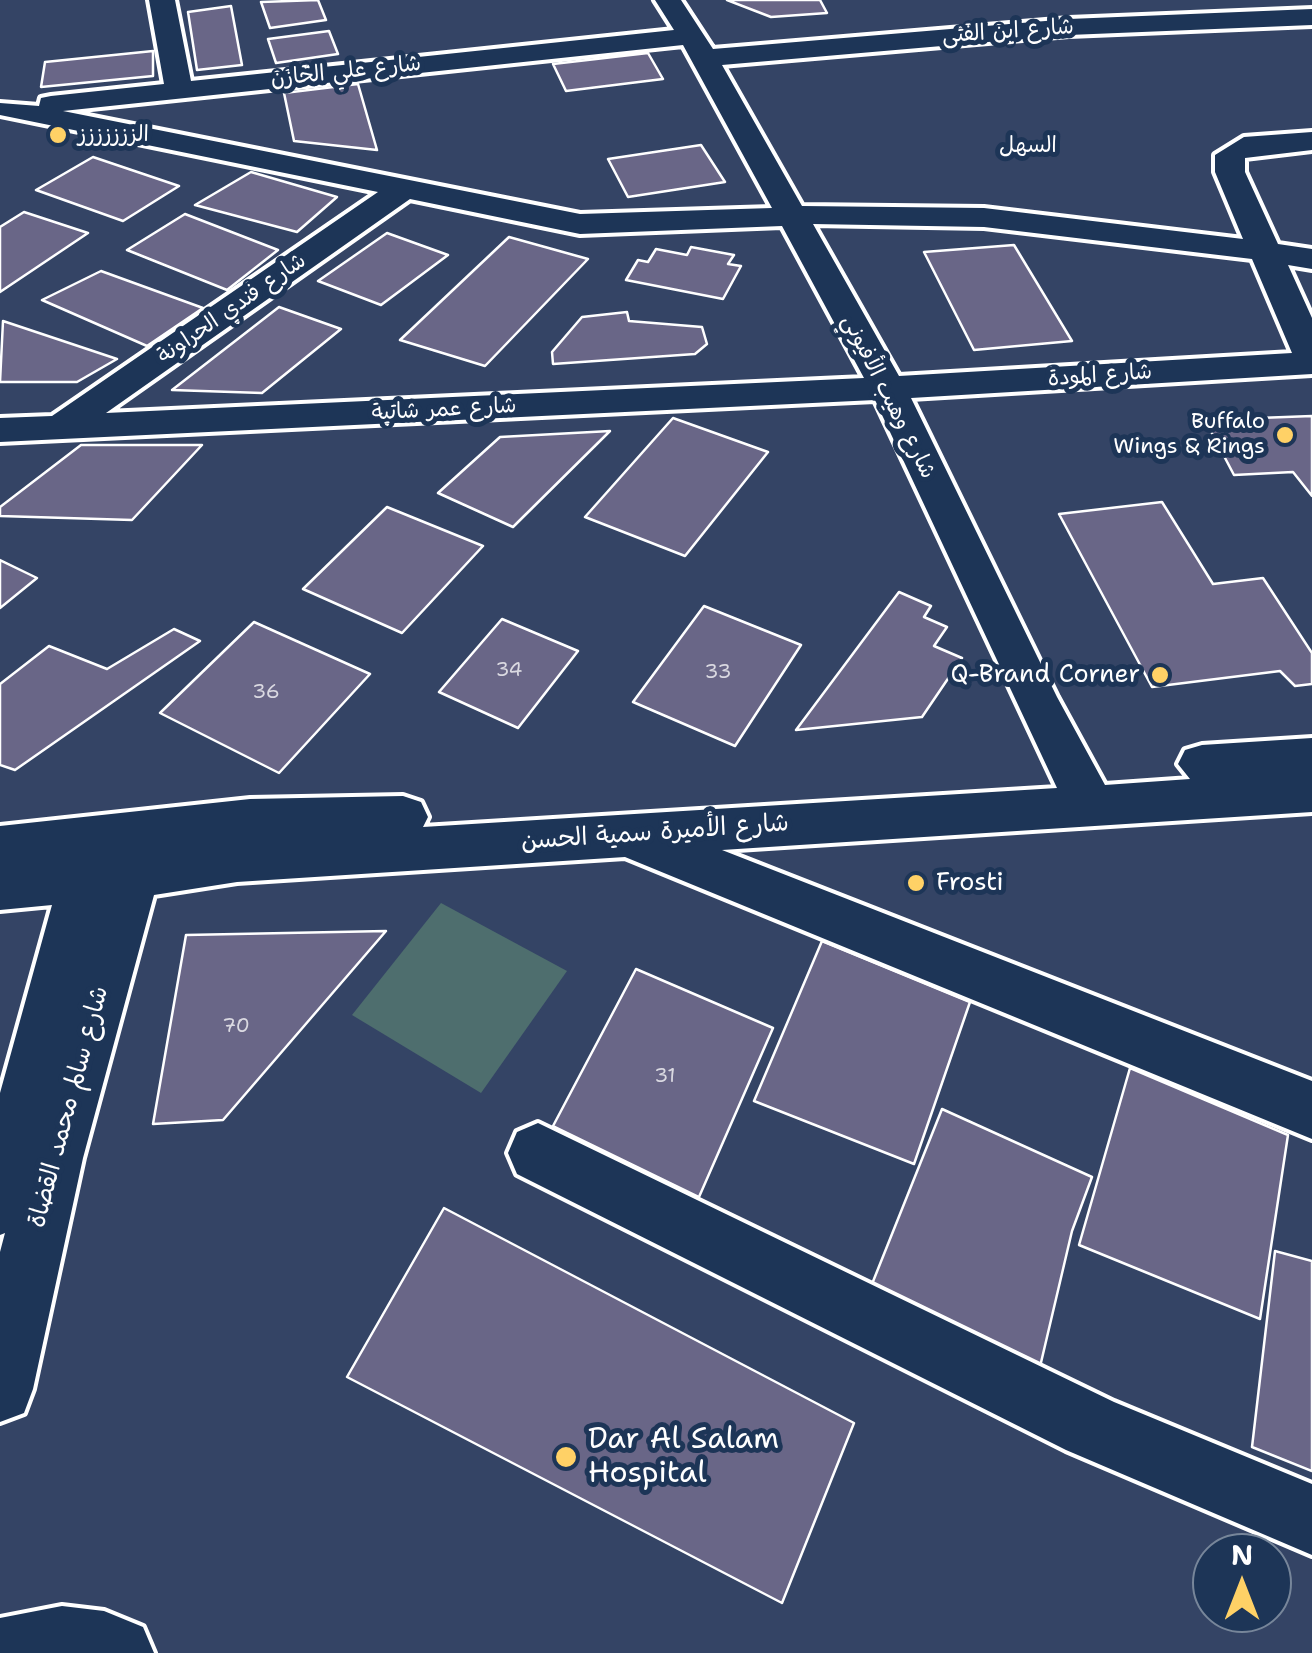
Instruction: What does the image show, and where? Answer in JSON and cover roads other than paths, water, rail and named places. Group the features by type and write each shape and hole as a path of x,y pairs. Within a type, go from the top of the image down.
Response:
{"street":[{"path":"162,0 179,90"},
{"name":"شارع وهيب الأفيوني","path":"668,0 699,47 888,389 1035,700 1082,788"},
{"path":"1046,0 1069,28"},
{"name":"شارع ابن الفتى","path":"699,47 1312,17"},
{"name":"شارع علي الخازن","path":"4,109 179,90 699,47"},
{"path":"4,109 580,224 668,227 790,216 874,214 979,219 1312,259"},
{"path":"1312,141 1244,146 1230,156 1230,172 1269,252 1312,360"},
{"name":"شارع فندي الحراونة","path":"61,428 402,190"},
{"name":"شارع المودة","path":"888,389 1312,360"},
{"name":"شارع عمر شاتية","path":"0,430 888,389"},
{"name":"شارع الأميرة سمية الحسن","path":"0,847 237,860 628,836 1082,788 1312,757"},
{"name":"شارع الأميرة سمية الحسن","path":"0,887 250,820 455,816 1082,788 1312,792"},
{"path":"628,836 1312,1110"},
{"name":"شارع سالم محمد القضاة","path":"0,1204 115,855"},
{"name":"شارع سالم محمد القضاة","path":"0,1389 53,1158 115,855"},
{"path":"538,1152 1090,1426 1312,1520"},
{"path":"6,1653 60,1642 92,1644 117,1653"}],"place":[{"name":"الززززززز","path":"58,135"},
{"name":"Buffalo Wings & Rings","path":"1285,435"},
{"name":"Q-Brand Corner","path":"1160,675"},
{"name":"Frosti","path":"916,883"},
{"name":"Dar Al Salam Hospital","path":"566,1457"}],"district":[{"name":"السهل","path":"1028,146"}]}
